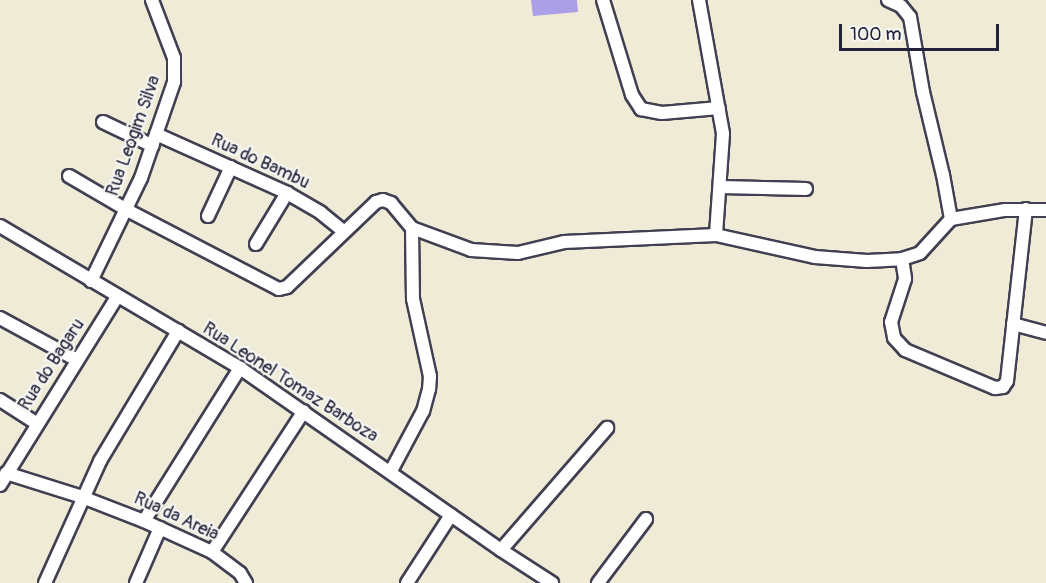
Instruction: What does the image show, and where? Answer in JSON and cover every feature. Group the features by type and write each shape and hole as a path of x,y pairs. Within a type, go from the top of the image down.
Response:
{"street":[{"name":"Rua Leogim Silva","path":"91,281 127,210 153,146 176,75 174,58 152,0"},
{"path":"603,0 632,95 641,109 662,113 719,108"},
{"path":"699,0 719,108 724,152 716,235"},
{"path":"888,0 900,6 910,17 923,92 944,176 951,219"},
{"path":"103,122 153,146"},
{"name":"Rua do Bambu","path":"156,134 287,193 321,213 343,231"},
{"path":"208,216 231,167"},
{"path":"69,176 127,210 279,289 287,287 343,231 380,200 391,203 411,228 471,250 518,253 564,242 716,235 815,257 867,261 902,259 926,248 951,219 1026,209 1046,210"},
{"path":"721,187 806,189"},
{"path":"256,244 287,193"},
{"path":"902,259 905,279 891,322 894,338 905,350 995,388 1003,387 1007,381 1026,209"},
{"name":"Rua Leonel Tomaz Barboza","path":"0,226 240,368 391,471 501,550 532,578 552,583"},
{"path":"391,471 423,411 429,389 429,365 413,299 411,228"},
{"name":"Rua do Bagaru","path":"0,485 36,423 117,297"},
{"path":"0,318 77,360"},
{"path":"1013,324 1046,333"},
{"path":"45,583 100,461 178,331"},
{"path":"144,521 240,368"},
{"path":"0,400 36,423"},
{"path":"212,552 304,411"},
{"path":"501,550 607,428"},
{"name":"Rua da Areia","path":"6,473 82,497 160,528 212,552 240,573 246,583"},
{"path":"407,583 451,515"},
{"path":"598,583 646,519"},
{"path":"136,583 160,528"}],"building":[{"path":"531,0 577,0 578,12 533,16"}]}
